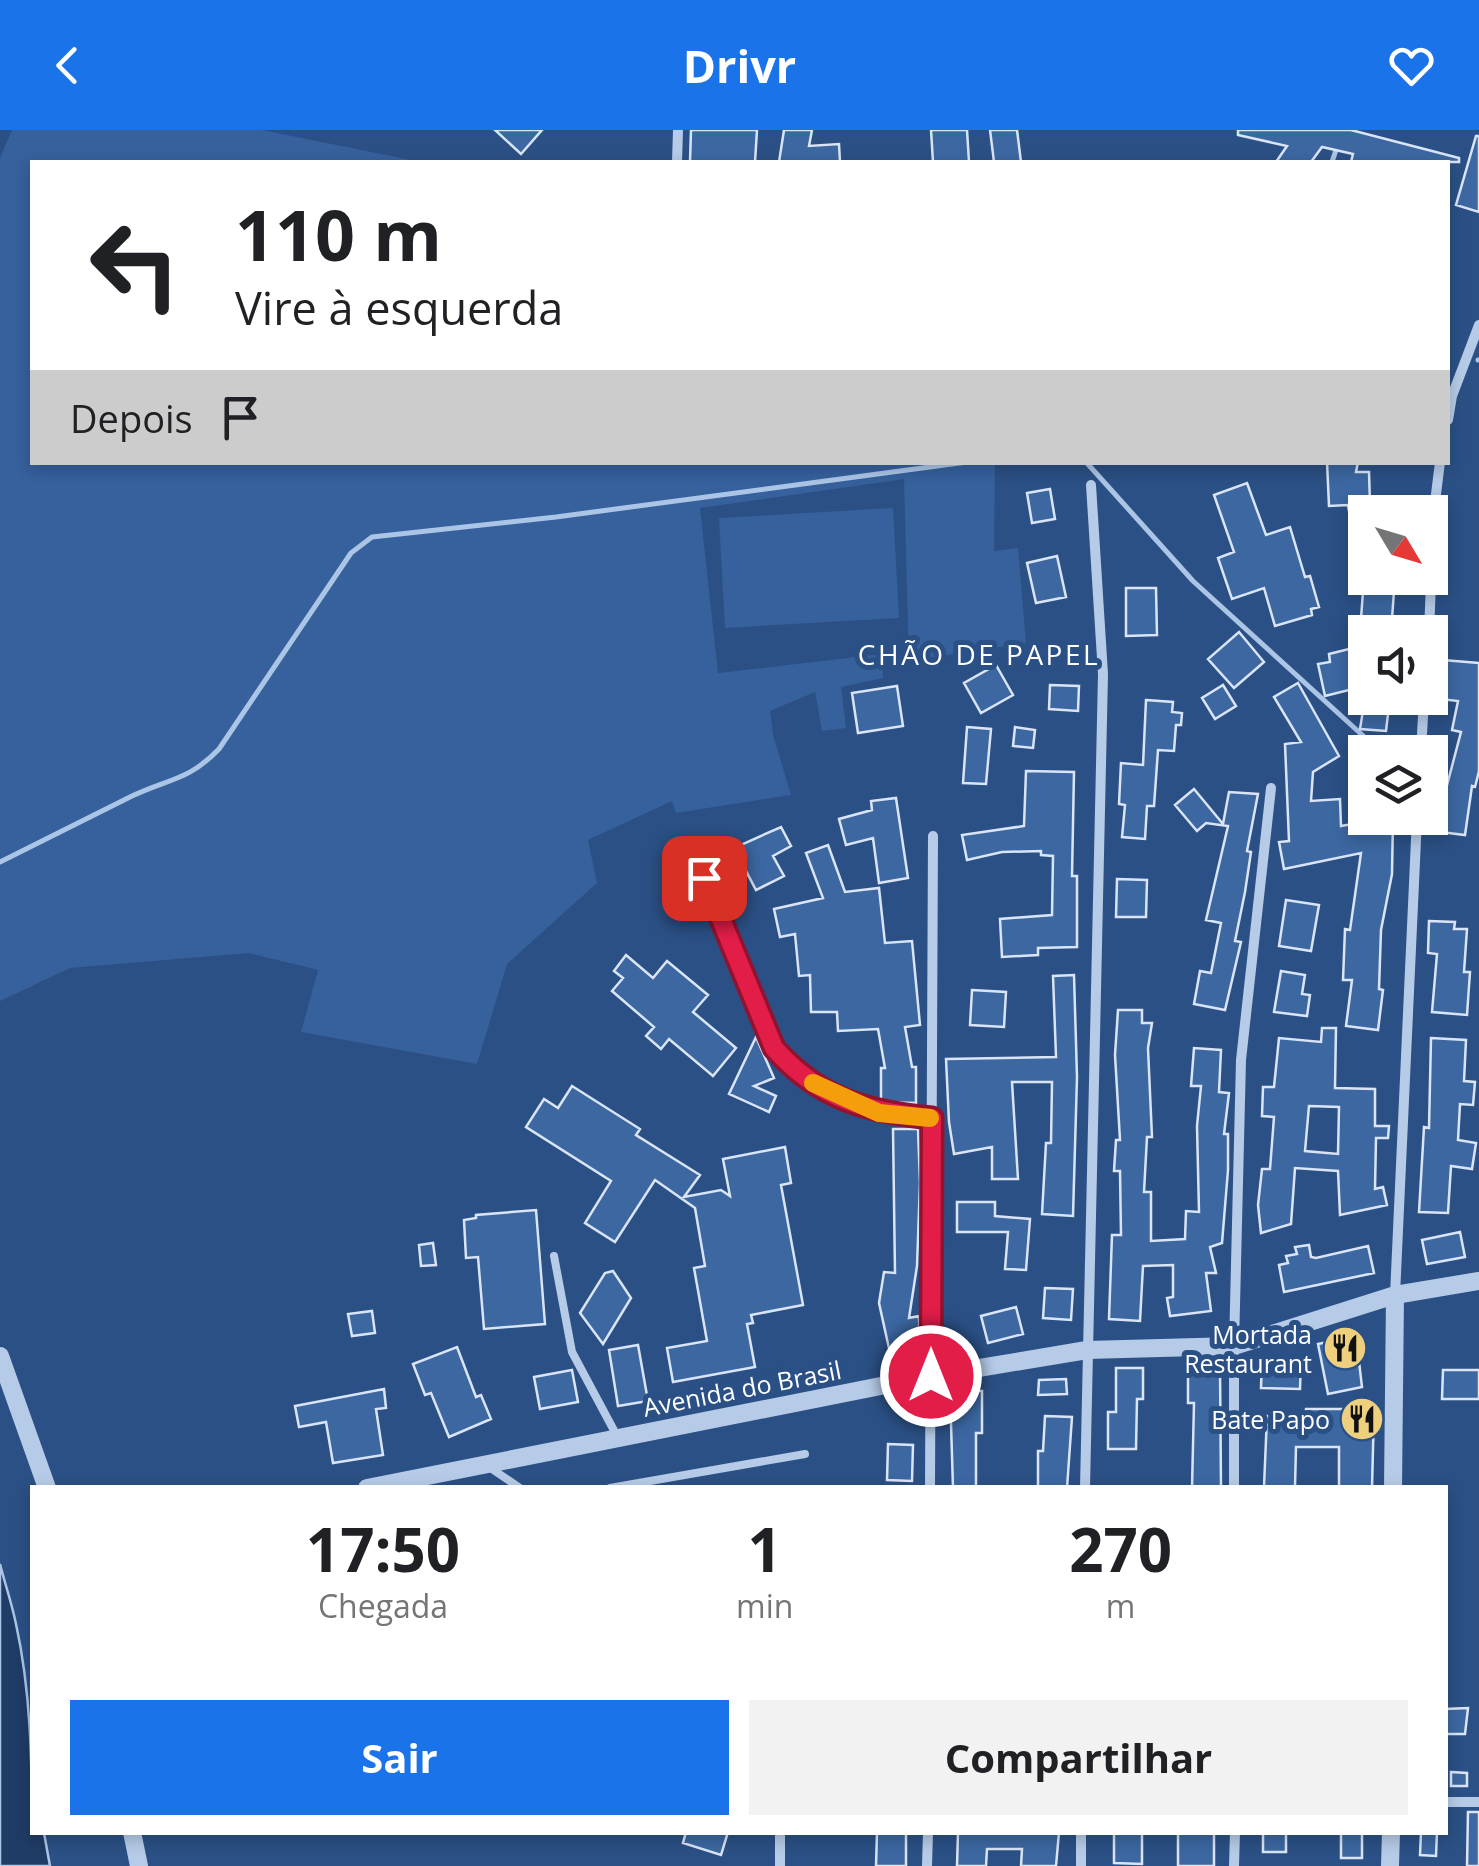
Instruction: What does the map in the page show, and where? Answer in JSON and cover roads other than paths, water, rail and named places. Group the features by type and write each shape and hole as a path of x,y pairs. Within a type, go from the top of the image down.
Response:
{"street":[{"path":"677,160 678,130"},
{"path":"1450,408 1479,325"},
{"path":"1430,615 1440,465"},
{"path":"1085,1485 1103,674 1090,485"},
{"path":"1234,1485 1241,1060 1270,788"},
{"path":"1394,1485 1395,1295 1417,835"},
{"path":"930,1485 933,836"},
{"path":"690,844 774,1048 826,1092 879,1113 932,1118"},
{"name":"Avenida do Brasil","path":"397,1485 436,1481 485,1464 931,1376 1087,1350 1234,1346 1395,1295 1479,1281"},
{"path":"0,1356 47,1485"},
{"path":"1448,1802 1479,1802"},
{"path":"133,1835 140,1866"},
{"path":"780,1835 780,1866"},
{"path":"928,1835 928,1866"},
{"path":"1081,1835 1081,1866"},
{"path":"1234,1835 1234,1866"},
{"path":"1390,1835 1390,1866"}],"lane":[{"path":"554,1256 572,1352 618,1438"},
{"path":"627,1485 806,1454"},
{"path":"485,1464 516,1485"}],"waterway":[{"path":"1333,160 1337,147"},
{"path":"0,862 132,796 188,773 208,759 219,749 351,553 372,537 556,517 945,465"},
{"path":"1089,465 1193,581 1362,735"}],"place":[{"name":"Mortada Restaurant","path":"1345,1348"},
{"name":"Bate Papo","path":"1362,1419"}],"district":[{"name":"CHÃO DE PAPEL","path":"979,654"}]}
